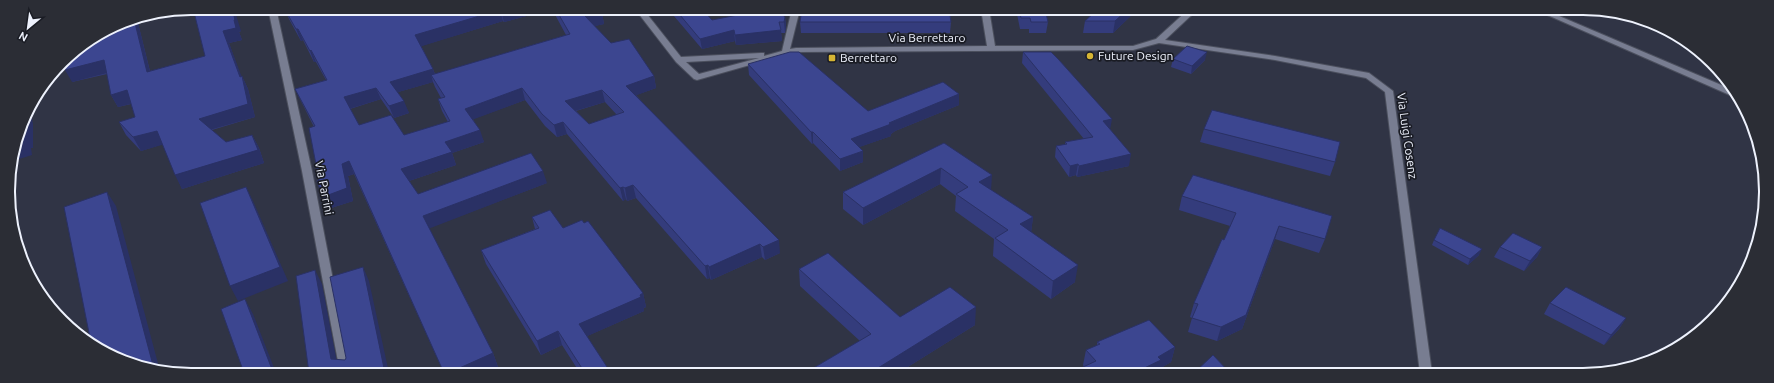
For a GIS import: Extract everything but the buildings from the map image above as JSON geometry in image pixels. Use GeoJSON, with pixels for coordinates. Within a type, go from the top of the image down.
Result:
{"type":"FeatureCollection","features":[{"type":"Feature","properties":{"kind":"street","name":"Via Parrini"},"geometry":{"type":"LineString","coordinates":[[274,15],[307,171],[345,368]]}},
{"type":"Feature","properties":{"kind":"street"},"geometry":{"type":"LineString","coordinates":[[644,15],[679,60],[785,54],[793,15]]}},
{"type":"Feature","properties":{"kind":"street"},"geometry":{"type":"LineString","coordinates":[[986,15],[991,49]]}},
{"type":"Feature","properties":{"kind":"street"},"geometry":{"type":"LineString","coordinates":[[1159,41],[1187,15]]}},
{"type":"Feature","properties":{"kind":"street"},"geometry":{"type":"LineString","coordinates":[[1552,15],[1728,91]]}},
{"type":"Feature","properties":{"kind":"street","name":"Via Berrettaro"},"geometry":{"type":"LineString","coordinates":[[679,60],[697,77],[796,50],[1133,48],[1159,41]]}},
{"type":"Feature","properties":{"kind":"street","name":"Via Luigi Cosenz"},"geometry":{"type":"LineString","coordinates":[[1159,41],[1275,58],[1369,76],[1389,91],[1425,368]]}},
{"type":"Feature","properties":{"kind":"place","name":"Future Design"},"geometry":{"type":"Point","coordinates":[1090,56]}},
{"type":"Feature","properties":{"kind":"place","name":"Berrettaro"},"geometry":{"type":"Point","coordinates":[832,58]}}]}
